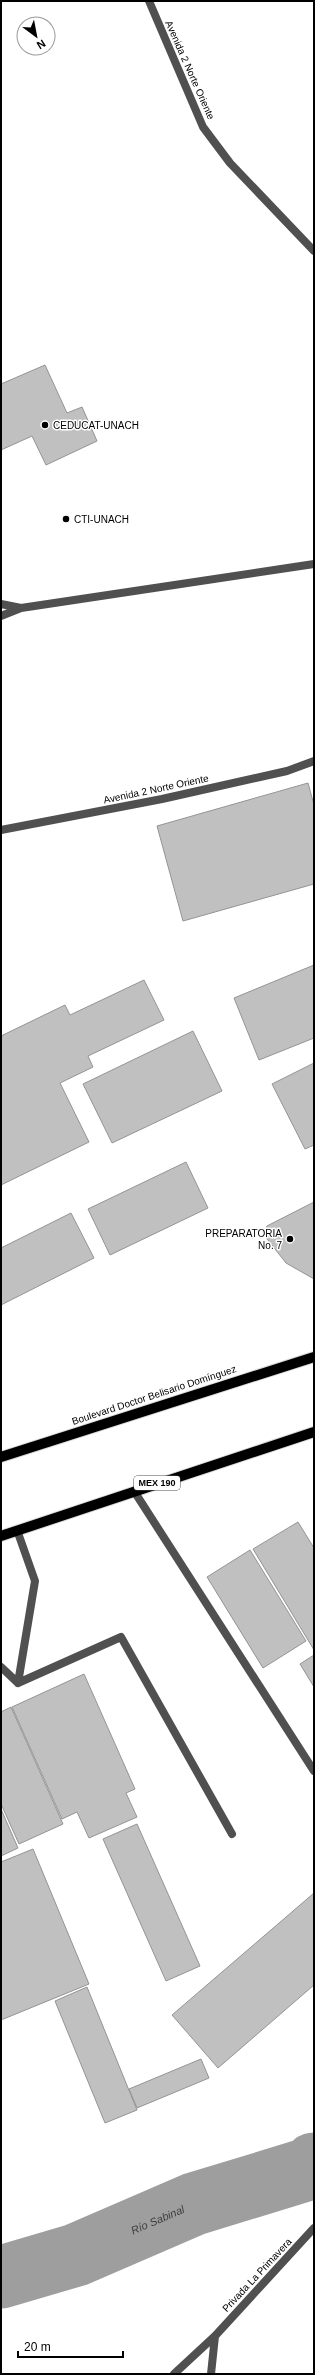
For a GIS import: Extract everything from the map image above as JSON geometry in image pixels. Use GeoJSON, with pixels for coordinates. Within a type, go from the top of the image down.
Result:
{"type":"FeatureCollection","features":[{"type":"Feature","properties":{"kind":"main road","name":"Boulevard Doctor Belisario Domínguez"},"geometry":{"type":"LineString","coordinates":[[1,1457],[314,1357]]}},
{"type":"Feature","properties":{"kind":"main road","name":"MEX 190"},"geometry":{"type":"LineString","coordinates":[[1,1536],[314,1432]]}},
{"type":"Feature","properties":{"kind":"street","name":"Avenida 2 Norte Oriente"},"geometry":{"type":"LineString","coordinates":[[149,1],[204,127],[230,163],[314,251]]}},
{"type":"Feature","properties":{"kind":"street"},"geometry":{"type":"LineString","coordinates":[[1,616],[21,608],[314,564]]}},
{"type":"Feature","properties":{"kind":"street"},"geometry":{"type":"LineString","coordinates":[[1,604],[21,608]]}},
{"type":"Feature","properties":{"kind":"street","name":"Avenida 2 Norte Oriente"},"geometry":{"type":"LineString","coordinates":[[1,830],[162,799],[287,771],[314,761]]}},
{"type":"Feature","properties":{"kind":"street"},"geometry":{"type":"LineString","coordinates":[[134,1491],[314,1771]]}},
{"type":"Feature","properties":{"kind":"street"},"geometry":{"type":"LineString","coordinates":[[17,1530],[35,1581],[18,1683]]}},
{"type":"Feature","properties":{"kind":"street"},"geometry":{"type":"LineString","coordinates":[[18,1683],[121,1637],[232,1834]]}},
{"type":"Feature","properties":{"kind":"street"},"geometry":{"type":"LineString","coordinates":[[1,1667],[18,1683]]}},
{"type":"Feature","properties":{"kind":"street","name":"Privada La Primavera"},"geometry":{"type":"LineString","coordinates":[[174,2374],[215,2336],[314,2228]]}},
{"type":"Feature","properties":{"kind":"street"},"geometry":{"type":"LineString","coordinates":[[211,2374],[215,2336]]}},
{"type":"Feature","properties":{"kind":"building","name":"CEDUCAT-UNACH"},"geometry":{"type":"Polygon","coordinates":[[[45,365],[67,413],[82,407],[97,441],[46,465],[32,436],[1,450],[1,384],[45,365]]]}},
{"type":"Feature","properties":{"kind":"building"},"geometry":{"type":"Polygon","coordinates":[[[308,783],[314,805],[314,884],[183,921],[157,826],[308,783]]]}},
{"type":"Feature","properties":{"kind":"building"},"geometry":{"type":"Polygon","coordinates":[[[314,965],[314,1038],[259,1060],[234,998],[314,965]]]}},
{"type":"Feature","properties":{"kind":"building"},"geometry":{"type":"Polygon","coordinates":[[[144,980],[164,1020],[88,1056],[93,1067],[60,1083],[89,1142],[1,1185],[1,1036],[65,1005],[70,1015],[144,980]]]}},
{"type":"Feature","properties":{"kind":"building"},"geometry":{"type":"Polygon","coordinates":[[[193,1031],[222,1091],[112,1143],[83,1084],[193,1031]]]}},
{"type":"Feature","properties":{"kind":"building"},"geometry":{"type":"Polygon","coordinates":[[[314,1063],[314,1145],[305,1149],[272,1084],[314,1063]]]}},
{"type":"Feature","properties":{"kind":"building"},"geometry":{"type":"Polygon","coordinates":[[[186,1162],[208,1208],[110,1255],[88,1209],[186,1162]]]}},
{"type":"Feature","properties":{"kind":"building","name":"PREPARATORIA No. 7"},"geometry":{"type":"Polygon","coordinates":[[[314,1202],[314,1279],[286,1263],[264,1235],[267,1226],[314,1202]]]}},
{"type":"Feature","properties":{"kind":"building"},"geometry":{"type":"Polygon","coordinates":[[[71,1213],[94,1258],[1,1305],[1,1248],[71,1213]]]}},
{"type":"Feature","properties":{"kind":"building"},"geometry":{"type":"Polygon","coordinates":[[[298,1522],[314,1548],[314,1650],[253,1549],[298,1522]]]}},
{"type":"Feature","properties":{"kind":"building"},"geometry":{"type":"Polygon","coordinates":[[[250,1550],[306,1641],[263,1668],[207,1577],[250,1550]]]}},
{"type":"Feature","properties":{"kind":"building"},"geometry":{"type":"Polygon","coordinates":[[[314,1655],[314,1687],[300,1664],[314,1655]]]}},
{"type":"Feature","properties":{"kind":"building"},"geometry":{"type":"Polygon","coordinates":[[[84,1674],[135,1789],[126,1793],[137,1817],[89,1838],[77,1812],[62,1819],[12,1707],[84,1674]]]}},
{"type":"Feature","properties":{"kind":"building"},"geometry":{"type":"Polygon","coordinates":[[[11,1707],[63,1824],[19,1844],[1,1804],[1,1712],[11,1707]]]}},
{"type":"Feature","properties":{"kind":"building"},"geometry":{"type":"Polygon","coordinates":[[[1,1809],[18,1848],[1,1856],[1,1809]]]}},
{"type":"Feature","properties":{"kind":"building"},"geometry":{"type":"Polygon","coordinates":[[[137,1824],[200,1966],[166,1981],[103,1839],[137,1824]]]}},
{"type":"Feature","properties":{"kind":"building"},"geometry":{"type":"Polygon","coordinates":[[[33,1849],[89,1984],[1,2020],[1,1862],[33,1849]]]}},
{"type":"Feature","properties":{"kind":"building"},"geometry":{"type":"Polygon","coordinates":[[[314,1893],[314,1985],[218,2068],[172,2015],[314,1893]]]}},
{"type":"Feature","properties":{"kind":"building"},"geometry":{"type":"Polygon","coordinates":[[[87,1987],[137,2110],[105,2123],[55,2001],[87,1987]]]}},
{"type":"Feature","properties":{"kind":"building"},"geometry":{"type":"Polygon","coordinates":[[[201,2059],[209,2078],[137,2108],[129,2089],[201,2059]]]}},
{"type":"Feature","properties":{"kind":"waterway","name":"Río Sabinal"},"geometry":{"type":"LineString","coordinates":[[1,2277],[76,2255],[194,2204],[312,2168],[314,2164]]}},
{"type":"Feature","properties":{"kind":"place","name":"CEDUCAT-UNACH"},"geometry":{"type":"Point","coordinates":[45,425]}},
{"type":"Feature","properties":{"kind":"place","name":"CTI-UNACH"},"geometry":{"type":"Point","coordinates":[66,519]}},
{"type":"Feature","properties":{"kind":"place","name":"PREPARATORIA No. 7"},"geometry":{"type":"Point","coordinates":[290,1239]}}]}
